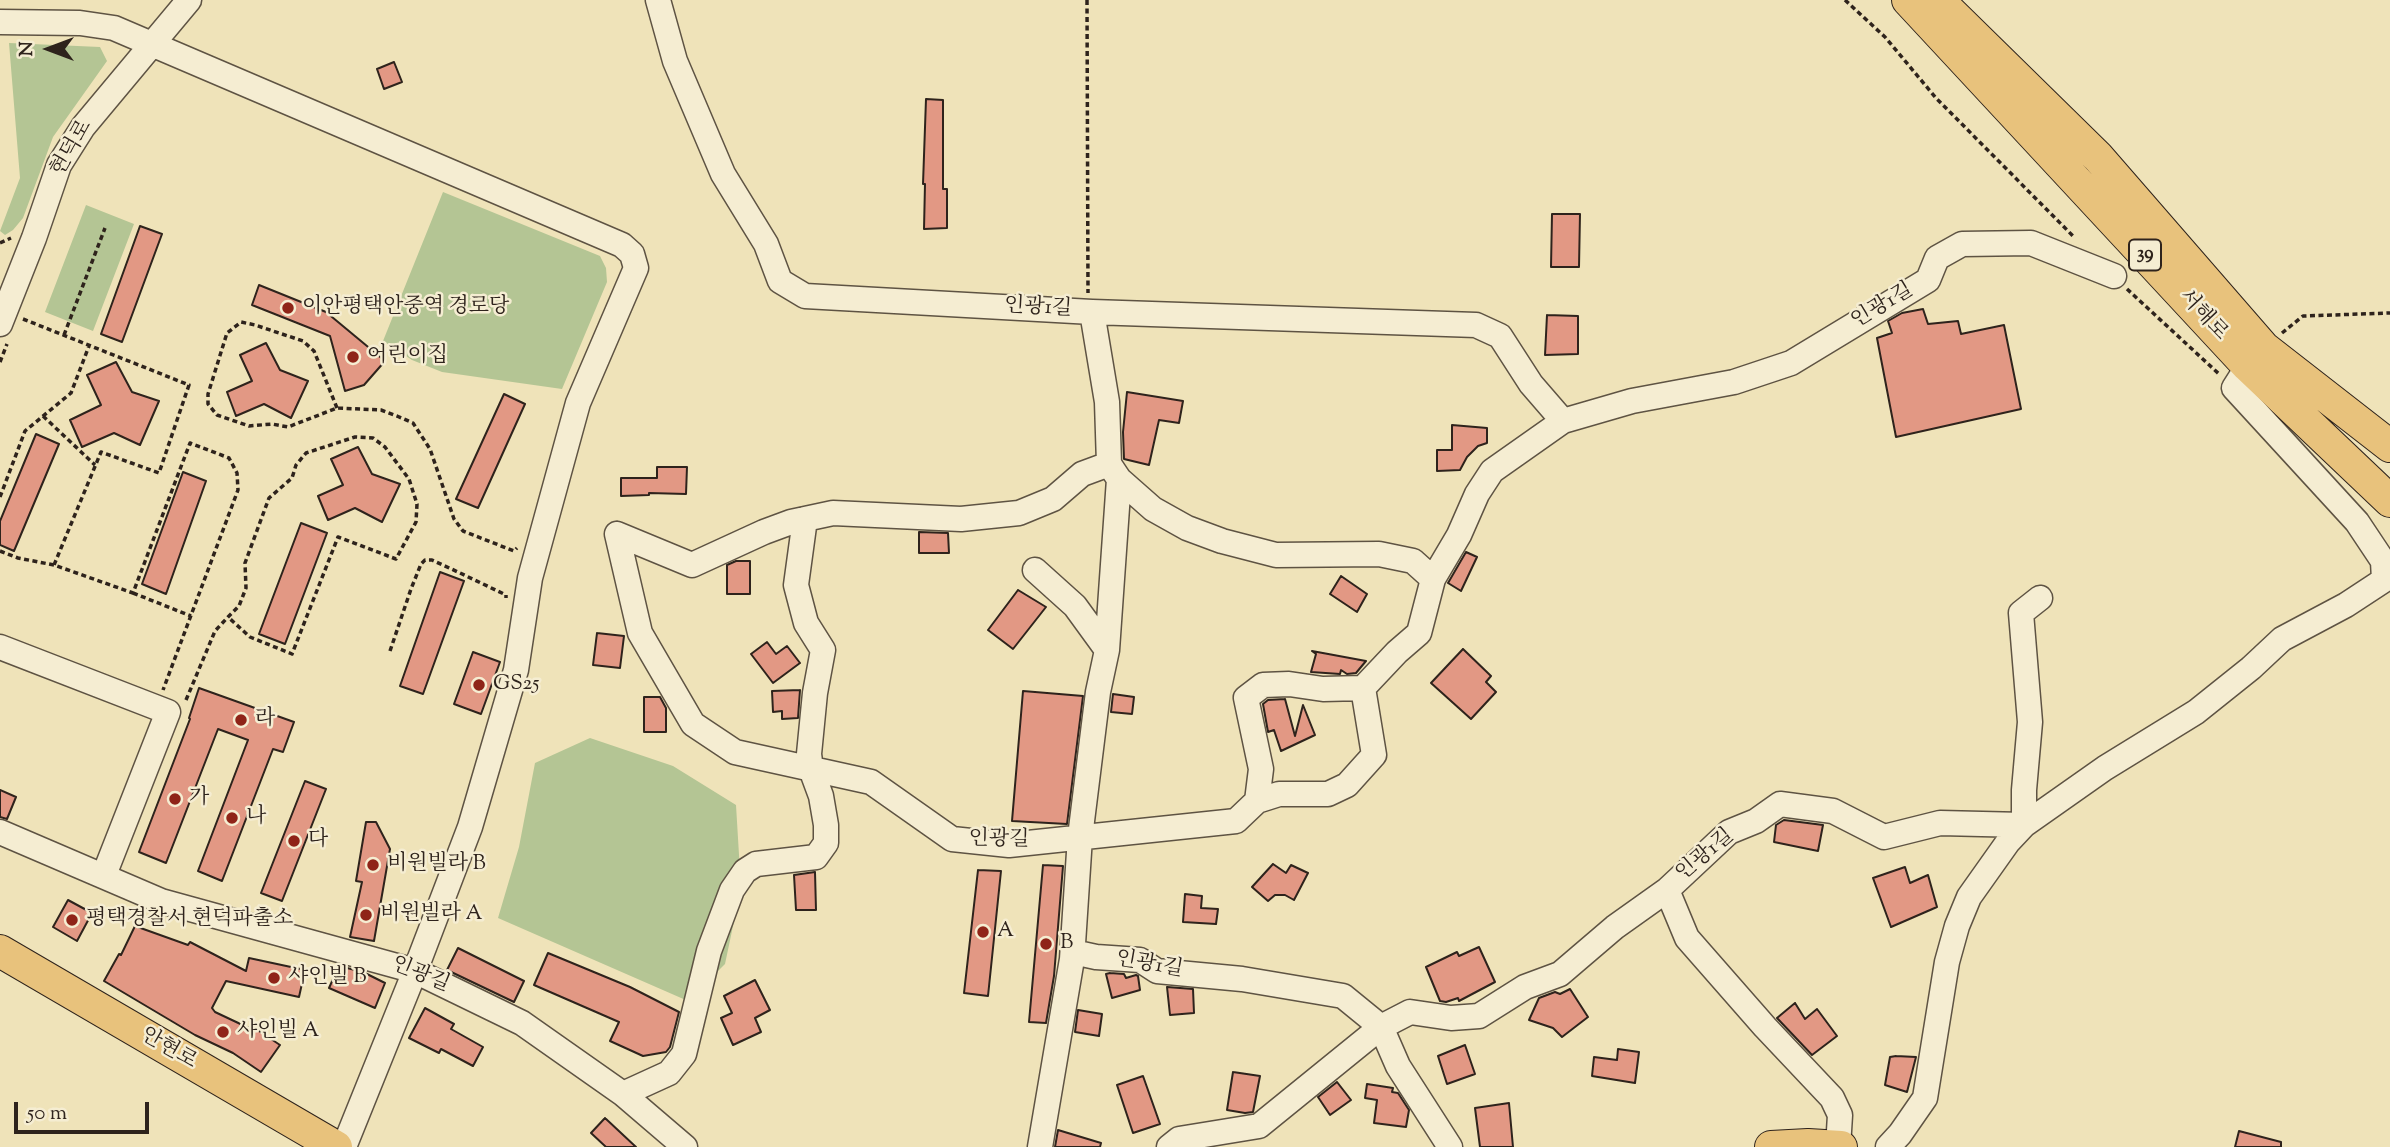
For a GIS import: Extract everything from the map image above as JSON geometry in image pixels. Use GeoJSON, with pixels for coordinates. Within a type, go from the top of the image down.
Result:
{"type":"FeatureCollection","features":[{"type":"Feature","properties":{"kind":"main road","name":"서해로"},"geometry":{"type":"LineString","coordinates":[[1908,0],[2249,367],[2390,501]]}},
{"type":"Feature","properties":{"kind":"main road","name":"서해로"},"geometry":{"type":"LineString","coordinates":[[1938,0],[2098,157],[2249,367],[2390,446]]}},
{"type":"Feature","properties":{"kind":"main road","name":"안현로"},"geometry":{"type":"LineString","coordinates":[[0,951],[336,1147]]}},
{"type":"Feature","properties":{"kind":"main road"},"geometry":{"type":"LineString","coordinates":[[1771,1147],[1824,1146]]}},
{"type":"Feature","properties":{"kind":"street","name":"현덕로"},"geometry":{"type":"LineString","coordinates":[[9,327],[58,165],[83,127],[189,0]]}},
{"type":"Feature","properties":{"kind":"street","name":"인광1길"},"geometry":{"type":"LineString","coordinates":[[658,0],[675,61],[723,174],[766,244],[780,281],[805,296],[1092,312],[1476,325],[1500,336],[1531,384],[1563,421]]}},
{"type":"Feature","properties":{"kind":"street"},"geometry":{"type":"LineString","coordinates":[[0,22],[80,23],[114,28],[622,245],[632,254],[635,268],[574,416],[530,578],[516,670],[470,827],[344,1147]]}},
{"type":"Feature","properties":{"kind":"street","name":"인광1길"},"geometry":{"type":"LineString","coordinates":[[1363,688],[1419,633],[1433,579],[1459,535],[1477,494],[1492,471],[1563,421],[1632,401],[1734,382],[1791,363],[1928,280],[1937,258],[1962,244],[2031,243],[2114,276]]}},
{"type":"Feature","properties":{"kind":"street"},"geometry":{"type":"LineString","coordinates":[[1040,1147],[1073,952],[1080,836],[1098,692],[1107,650],[1114,471],[1107,402],[1092,312]]}},
{"type":"Feature","properties":{"kind":"street"},"geometry":{"type":"LineString","coordinates":[[1888,1147],[1926,1098],[1947,962],[1969,897],[2008,842],[2024,825],[2105,768],[2196,712],[2252,668],[2282,639],[2387,582],[2383,561],[2249,367]]}},
{"type":"Feature","properties":{"kind":"street"},"geometry":{"type":"LineString","coordinates":[[623,1094],[669,1073],[684,1054],[709,951],[733,890],[745,871],[756,864],[816,857],[826,843],[821,796],[811,769],[809,754],[822,650],[806,623],[796,585],[805,519],[833,513],[961,519],[1019,513],[1053,499],[1082,474],[1114,471],[1153,509],[1187,528],[1222,541],[1276,555],[1379,554],[1413,561],[1433,579]]}},
{"type":"Feature","properties":{"kind":"street","name":"인광길"},"geometry":{"type":"LineString","coordinates":[[805,519],[764,532],[692,565],[617,534],[640,633],[692,724],[735,752],[871,782],[952,839],[1009,845],[1080,836]]}},
{"type":"Feature","properties":{"kind":"street"},"geometry":{"type":"LineString","coordinates":[[1035,570],[1075,606],[1107,650]]}},
{"type":"Feature","properties":{"kind":"street"},"geometry":{"type":"LineString","coordinates":[[2024,825],[2030,722],[2021,612],[2040,598]]}},
{"type":"Feature","properties":{"kind":"street"},"geometry":{"type":"LineString","coordinates":[[0,647],[168,712],[104,875]]}},
{"type":"Feature","properties":{"kind":"street"},"geometry":{"type":"LineString","coordinates":[[1080,836],[1176,829],[1236,821],[1257,801],[1279,794],[1328,794],[1347,785],[1374,755],[1363,688],[1323,689],[1289,684],[1263,685],[1246,698],[1261,769],[1257,801]]}},
{"type":"Feature","properties":{"kind":"street","name":"인광1길"},"geometry":{"type":"LineString","coordinates":[[1169,1147],[1179,1139],[1259,1126],[1381,1027],[1410,1012],[1451,1018],[1479,1016],[1525,987],[1560,974],[1615,927],[1667,890],[1729,832],[1756,821],[1780,804],[1833,811],[1884,837],[1940,823],[2024,825]]}},
{"type":"Feature","properties":{"kind":"street","name":"인광길"},"geometry":{"type":"LineString","coordinates":[[0,832],[161,901],[415,971],[522,1023],[623,1094],[685,1147]]}},
{"type":"Feature","properties":{"kind":"street","name":"인광1길"},"geometry":{"type":"LineString","coordinates":[[1667,890],[1687,939],[1832,1098],[1840,1115],[1824,1146]]}},
{"type":"Feature","properties":{"kind":"street","name":"인광1길"},"geometry":{"type":"LineString","coordinates":[[1073,952],[1096,957],[1140,960],[1157,971],[1242,979],[1343,996],[1381,1027],[1398,1066],[1450,1147]]}},
{"type":"Feature","properties":{"kind":"path"},"geometry":{"type":"LineString","coordinates":[[1087,0],[1088,290],[1092,312]]}},
{"type":"Feature","properties":{"kind":"path"},"geometry":{"type":"LineString","coordinates":[[1845,0],[1885,37],[1945,107],[2075,238]]}},
{"type":"Feature","properties":{"kind":"path"},"geometry":{"type":"LineString","coordinates":[[64,335],[105,228]]}},
{"type":"Feature","properties":{"kind":"path"},"geometry":{"type":"LineString","coordinates":[[0,243],[16,235]]}},
{"type":"Feature","properties":{"kind":"path"},"geometry":{"type":"LineString","coordinates":[[2114,276],[2169,330],[2249,367],[2303,316],[2390,313]]}},
{"type":"Feature","properties":{"kind":"path"},"geometry":{"type":"LineString","coordinates":[[337,408],[314,351],[303,341],[241,323],[227,333],[208,394],[208,404],[217,415],[249,426],[272,424],[288,427],[337,408],[381,410],[413,423],[430,449],[454,519],[463,531],[514,551],[523,544]]}},
{"type":"Feature","properties":{"kind":"path"},"geometry":{"type":"LineString","coordinates":[[0,362],[9,327],[64,335],[189,385],[159,472],[101,452],[54,565]]}},
{"type":"Feature","properties":{"kind":"path"},"geometry":{"type":"LineString","coordinates":[[0,497],[25,431],[71,393],[89,345]]}},
{"type":"Feature","properties":{"kind":"path"},"geometry":{"type":"LineString","coordinates":[[43,416],[95,465]]}},
{"type":"Feature","properties":{"kind":"path"},"geometry":{"type":"LineString","coordinates":[[186,700],[215,631],[228,617],[239,606],[246,588],[245,563],[269,498],[292,478],[296,465],[306,453],[355,437],[373,438],[386,447],[409,479],[417,504],[416,522],[396,559],[338,537],[292,654],[250,637],[228,617]]}},
{"type":"Feature","properties":{"kind":"path"},"geometry":{"type":"LineString","coordinates":[[133,593],[190,443],[229,458],[237,472],[238,490],[163,690]]}},
{"type":"Feature","properties":{"kind":"path"},"geometry":{"type":"LineString","coordinates":[[0,551],[18,558],[54,565],[191,616]]}},
{"type":"Feature","properties":{"kind":"path"},"geometry":{"type":"LineString","coordinates":[[390,651],[411,589],[425,560],[432,560],[506,595],[506,607]]}},
{"type":"Feature","properties":{"kind":"green space"},"geometry":{"type":"Polygon","coordinates":[[[9,43],[100,47],[107,61],[53,137],[23,218],[5,235],[0,231],[20,178],[9,43]]]}},
{"type":"Feature","properties":{"kind":"green space"},"geometry":{"type":"Polygon","coordinates":[[[443,192],[600,256],[606,268],[607,282],[562,389],[442,372],[412,360],[383,341],[443,192]]]}},
{"type":"Feature","properties":{"kind":"green space"},"geometry":{"type":"Polygon","coordinates":[[[86,205],[134,224],[93,331],[45,312],[86,205]]]}},
{"type":"Feature","properties":{"kind":"green space"},"geometry":{"type":"Polygon","coordinates":[[[590,738],[673,766],[736,805],[741,888],[725,964],[688,1001],[498,918],[519,847],[535,763],[590,738]]]}},
{"type":"Feature","properties":{"kind":"building"},"geometry":{"type":"Polygon","coordinates":[[[394,62],[402,82],[384,89],[377,69],[394,62]]]}},
{"type":"Feature","properties":{"kind":"building"},"geometry":{"type":"Polygon","coordinates":[[[926,99],[943,100],[943,189],[947,189],[947,228],[924,229],[926,99]]]}},
{"type":"Feature","properties":{"kind":"building"},"geometry":{"type":"Polygon","coordinates":[[[1552,214],[1580,214],[1579,267],[1551,267],[1552,214]]]}},
{"type":"Feature","properties":{"kind":"building"},"geometry":{"type":"Polygon","coordinates":[[[140,226],[162,234],[122,342],[101,334],[140,226]]]}},
{"type":"Feature","properties":{"kind":"building"},"geometry":{"type":"Polygon","coordinates":[[[259,285],[326,312],[385,361],[364,385],[345,391],[330,336],[252,305],[259,285]]]}},
{"type":"Feature","properties":{"kind":"building"},"geometry":{"type":"Polygon","coordinates":[[[1923,309],[1928,324],[1958,321],[1961,334],[2004,325],[2021,409],[1896,437],[1877,338],[1892,333],[1888,321],[1902,313],[1923,309]]]}},
{"type":"Feature","properties":{"kind":"building"},"geometry":{"type":"Polygon","coordinates":[[[1547,315],[1578,316],[1578,354],[1545,355],[1547,315]]]}},
{"type":"Feature","properties":{"kind":"building"},"geometry":{"type":"Polygon","coordinates":[[[266,343],[280,370],[308,381],[291,418],[264,404],[236,416],[227,392],[252,381],[240,355],[266,343]]]}},
{"type":"Feature","properties":{"kind":"building"},"geometry":{"type":"Polygon","coordinates":[[[116,362],[132,392],[159,401],[140,445],[114,433],[82,447],[70,420],[101,405],[87,375],[116,362]]]}},
{"type":"Feature","properties":{"kind":"building"},"geometry":{"type":"Polygon","coordinates":[[[1127,392],[1183,401],[1179,423],[1159,420],[1149,465],[1124,459],[1123,432],[1127,392]]]}},
{"type":"Feature","properties":{"kind":"building"},"geometry":{"type":"Polygon","coordinates":[[[504,394],[525,404],[478,508],[456,499],[504,394]]]}},
{"type":"Feature","properties":{"kind":"building"},"geometry":{"type":"Polygon","coordinates":[[[1452,425],[1487,428],[1487,443],[1478,446],[1467,457],[1460,470],[1437,471],[1437,450],[1452,450],[1452,425]]]}},
{"type":"Feature","properties":{"kind":"building"},"geometry":{"type":"Polygon","coordinates":[[[36,434],[59,444],[14,551],[0,545],[0,521],[36,434]]]}},
{"type":"Feature","properties":{"kind":"building"},"geometry":{"type":"Polygon","coordinates":[[[358,447],[372,474],[400,484],[382,522],[355,508],[328,520],[318,496],[343,485],[331,459],[358,447]]]}},
{"type":"Feature","properties":{"kind":"building"},"geometry":{"type":"Polygon","coordinates":[[[657,467],[687,467],[686,494],[649,493],[621,496],[621,478],[657,478],[657,467]]]}},
{"type":"Feature","properties":{"kind":"building"},"geometry":{"type":"Polygon","coordinates":[[[183,472],[206,481],[166,594],[142,584],[183,472]]]}},
{"type":"Feature","properties":{"kind":"building"},"geometry":{"type":"Polygon","coordinates":[[[301,523],[327,533],[285,644],[259,634],[301,523]]]}},
{"type":"Feature","properties":{"kind":"building"},"geometry":{"type":"Polygon","coordinates":[[[919,532],[948,533],[949,553],[919,553],[919,532]]]}},
{"type":"Feature","properties":{"kind":"building"},"geometry":{"type":"Polygon","coordinates":[[[1466,552],[1477,557],[1461,591],[1448,583],[1466,552]]]}},
{"type":"Feature","properties":{"kind":"building"},"geometry":{"type":"Polygon","coordinates":[[[736,561],[750,561],[750,594],[727,594],[727,565],[736,561]]]}},
{"type":"Feature","properties":{"kind":"building"},"geometry":{"type":"Polygon","coordinates":[[[440,572],[464,581],[423,694],[400,686],[440,572]]]}},
{"type":"Feature","properties":{"kind":"building"},"geometry":{"type":"Polygon","coordinates":[[[1341,576],[1367,594],[1357,612],[1330,594],[1341,576]]]}},
{"type":"Feature","properties":{"kind":"building"},"geometry":{"type":"Polygon","coordinates":[[[1018,590],[1046,607],[1013,649],[988,630],[1018,590]]]}},
{"type":"Feature","properties":{"kind":"building"},"geometry":{"type":"Polygon","coordinates":[[[597,633],[624,636],[620,668],[593,665],[597,633]]]}},
{"type":"Feature","properties":{"kind":"building"},"geometry":{"type":"Polygon","coordinates":[[[767,642],[776,654],[787,646],[800,663],[773,683],[751,654],[767,642]]]}},
{"type":"Feature","properties":{"kind":"building"},"geometry":{"type":"Polygon","coordinates":[[[1463,649],[1491,676],[1486,682],[1496,692],[1471,719],[1431,683],[1463,649]]]}},
{"type":"Feature","properties":{"kind":"building"},"geometry":{"type":"Polygon","coordinates":[[[1312,651],[1366,661],[1356,673],[1347,674],[1341,670],[1340,674],[1311,672],[1316,654],[1312,651]]]}},
{"type":"Feature","properties":{"kind":"building"},"geometry":{"type":"Polygon","coordinates":[[[473,652],[500,662],[481,714],[454,704],[473,652]]]}},
{"type":"Feature","properties":{"kind":"building"},"geometry":{"type":"Polygon","coordinates":[[[199,688],[294,722],[283,752],[273,749],[222,881],[198,871],[248,740],[218,729],[166,863],[139,852],[190,719],[199,688]]]}},
{"type":"Feature","properties":{"kind":"building"},"geometry":{"type":"Polygon","coordinates":[[[800,690],[798,718],[782,719],[782,711],[773,712],[772,691],[800,690]]]}},
{"type":"Feature","properties":{"kind":"building"},"geometry":{"type":"Polygon","coordinates":[[[1023,691],[1083,696],[1067,824],[1012,821],[1023,691]]]}},
{"type":"Feature","properties":{"kind":"building"},"geometry":{"type":"Polygon","coordinates":[[[1113,694],[1134,697],[1132,714],[1111,712],[1113,694]]]}},
{"type":"Feature","properties":{"kind":"building"},"geometry":{"type":"Polygon","coordinates":[[[644,697],[660,697],[666,708],[666,732],[644,732],[644,697]]]}},
{"type":"Feature","properties":{"kind":"building"},"geometry":{"type":"Polygon","coordinates":[[[1285,699],[1295,736],[1303,705],[1315,735],[1281,751],[1274,730],[1268,732],[1263,704],[1268,700],[1285,699]]]}},
{"type":"Feature","properties":{"kind":"building","name":"다"},"geometry":{"type":"Polygon","coordinates":[[[305,781],[326,789],[282,901],[261,893],[305,781]]]}},
{"type":"Feature","properties":{"kind":"building"},"geometry":{"type":"Polygon","coordinates":[[[0,790],[16,797],[7,819],[0,817],[0,790]]]}},
{"type":"Feature","properties":{"kind":"building"},"geometry":{"type":"Polygon","coordinates":[[[1784,820],[1823,825],[1818,851],[1774,842],[1776,825],[1784,820]]]}},
{"type":"Feature","properties":{"kind":"building"},"geometry":{"type":"Polygon","coordinates":[[[366,822],[376,822],[390,849],[374,941],[350,937],[362,882],[356,881],[366,822]]]}},
{"type":"Feature","properties":{"kind":"building"},"geometry":{"type":"Polygon","coordinates":[[[1273,864],[1286,873],[1291,865],[1308,873],[1294,900],[1285,895],[1275,895],[1268,901],[1252,887],[1273,864]]]}},
{"type":"Feature","properties":{"kind":"building","name":"B"},"geometry":{"type":"Polygon","coordinates":[[[1043,865],[1063,866],[1054,976],[1046,1023],[1029,1022],[1043,865]]]}},
{"type":"Feature","properties":{"kind":"building"},"geometry":{"type":"Polygon","coordinates":[[[1905,867],[1910,883],[1928,875],[1937,907],[1891,927],[1873,878],[1905,867]]]}},
{"type":"Feature","properties":{"kind":"building","name":"A"},"geometry":{"type":"Polygon","coordinates":[[[978,870],[1001,871],[988,996],[964,993],[978,870]]]}},
{"type":"Feature","properties":{"kind":"building"},"geometry":{"type":"Polygon","coordinates":[[[815,872],[816,910],[796,910],[794,875],[815,872]]]}},
{"type":"Feature","properties":{"kind":"building"},"geometry":{"type":"Polygon","coordinates":[[[1185,894],[1202,896],[1201,908],[1218,909],[1216,924],[1183,922],[1185,894]]]}},
{"type":"Feature","properties":{"kind":"building","name":"평택경찰서 현덕파출소"},"geometry":{"type":"Polygon","coordinates":[[[68,900],[92,913],[77,941],[53,927],[68,900]]]}},
{"type":"Feature","properties":{"kind":"building"},"geometry":{"type":"Polygon","coordinates":[[[135,926],[188,945],[190,942],[246,971],[249,958],[305,970],[299,997],[226,981],[212,1008],[251,1029],[253,1027],[280,1045],[261,1072],[233,1053],[195,1035],[104,981],[135,926]]]}},
{"type":"Feature","properties":{"kind":"building"},"geometry":{"type":"Polygon","coordinates":[[[1479,947],[1495,982],[1459,1001],[1458,998],[1440,1001],[1426,967],[1457,952],[1459,956],[1479,947]]]}},
{"type":"Feature","properties":{"kind":"building"},"geometry":{"type":"Polygon","coordinates":[[[458,948],[524,981],[514,1002],[447,970],[458,948]]]}},
{"type":"Feature","properties":{"kind":"building"},"geometry":{"type":"Polygon","coordinates":[[[548,953],[630,987],[679,1012],[670,1047],[666,1052],[643,1056],[610,1041],[619,1022],[534,985],[548,953]]]}},
{"type":"Feature","properties":{"kind":"building"},"geometry":{"type":"Polygon","coordinates":[[[339,966],[363,972],[385,983],[375,1008],[329,988],[339,966]]]}},
{"type":"Feature","properties":{"kind":"building"},"geometry":{"type":"Polygon","coordinates":[[[1106,974],[1124,974],[1126,978],[1138,976],[1140,990],[1112,998],[1106,974]]]}},
{"type":"Feature","properties":{"kind":"building"},"geometry":{"type":"Polygon","coordinates":[[[755,980],[770,1010],[755,1018],[761,1032],[733,1045],[721,1018],[732,1013],[724,996],[755,980]]]}},
{"type":"Feature","properties":{"kind":"building"},"geometry":{"type":"Polygon","coordinates":[[[1167,987],[1193,989],[1194,1013],[1170,1015],[1167,987]]]}},
{"type":"Feature","properties":{"kind":"building"},"geometry":{"type":"Polygon","coordinates":[[[1570,989],[1588,1017],[1562,1037],[1553,1028],[1529,1020],[1539,998],[1570,989]]]}},
{"type":"Feature","properties":{"kind":"building"},"geometry":{"type":"Polygon","coordinates":[[[1795,1003],[1805,1019],[1817,1009],[1837,1036],[1812,1055],[1777,1018],[1795,1003]]]}},
{"type":"Feature","properties":{"kind":"building"},"geometry":{"type":"Polygon","coordinates":[[[425,1008],[454,1024],[451,1029],[483,1047],[473,1066],[441,1049],[439,1053],[409,1038],[425,1008]]]}},
{"type":"Feature","properties":{"kind":"building"},"geometry":{"type":"Polygon","coordinates":[[[1078,1010],[1102,1014],[1099,1036],[1075,1032],[1078,1010]]]}},
{"type":"Feature","properties":{"kind":"building"},"geometry":{"type":"Polygon","coordinates":[[[1465,1045],[1475,1074],[1447,1084],[1438,1056],[1465,1045]]]}},
{"type":"Feature","properties":{"kind":"building"},"geometry":{"type":"Polygon","coordinates":[[[1618,1049],[1639,1052],[1635,1083],[1592,1076],[1594,1057],[1617,1060],[1618,1049]]]}},
{"type":"Feature","properties":{"kind":"building"},"geometry":{"type":"Polygon","coordinates":[[[1890,1057],[1916,1057],[1907,1092],[1885,1085],[1890,1057]]]}},
{"type":"Feature","properties":{"kind":"building"},"geometry":{"type":"Polygon","coordinates":[[[1233,1072],[1260,1076],[1253,1112],[1227,1110],[1233,1072]]]}},
{"type":"Feature","properties":{"kind":"building"},"geometry":{"type":"Polygon","coordinates":[[[1143,1076],[1160,1124],[1133,1133],[1117,1085],[1143,1076]]]}},
{"type":"Feature","properties":{"kind":"building"},"geometry":{"type":"Polygon","coordinates":[[[1337,1082],[1351,1100],[1330,1115],[1318,1097],[1337,1082]]]}},
{"type":"Feature","properties":{"kind":"building"},"geometry":{"type":"Polygon","coordinates":[[[1367,1084],[1393,1088],[1392,1092],[1398,1093],[1409,1110],[1406,1127],[1374,1123],[1377,1100],[1365,1098],[1367,1084]]]}},
{"type":"Feature","properties":{"kind":"building"},"geometry":{"type":"Polygon","coordinates":[[[1509,1103],[1513,1147],[1480,1147],[1475,1108],[1509,1103]]]}},
{"type":"Feature","properties":{"kind":"building"},"geometry":{"type":"Polygon","coordinates":[[[605,1118],[636,1147],[606,1147],[591,1133],[605,1118]]]}},
{"type":"Feature","properties":{"kind":"building"},"geometry":{"type":"Polygon","coordinates":[[[1058,1130],[1101,1143],[1100,1147],[1055,1147],[1058,1130]]]}},
{"type":"Feature","properties":{"kind":"building"},"geometry":{"type":"Polygon","coordinates":[[[2239,1131],[2281,1142],[2281,1147],[2235,1147],[2239,1131]]]}},
{"type":"Feature","properties":{"kind":"place","name":"이안평택안중역 경로당"},"geometry":{"type":"Point","coordinates":[288,308]}},
{"type":"Feature","properties":{"kind":"place","name":"어린이집"},"geometry":{"type":"Point","coordinates":[353,357]}},
{"type":"Feature","properties":{"kind":"place","name":"GS25"},"geometry":{"type":"Point","coordinates":[479,685]}},
{"type":"Feature","properties":{"kind":"place","name":"라"},"geometry":{"type":"Point","coordinates":[241,720]}},
{"type":"Feature","properties":{"kind":"place","name":"가"},"geometry":{"type":"Point","coordinates":[175,799]}},
{"type":"Feature","properties":{"kind":"place","name":"나"},"geometry":{"type":"Point","coordinates":[232,818]}},
{"type":"Feature","properties":{"kind":"place","name":"다"},"geometry":{"type":"Point","coordinates":[294,841]}},
{"type":"Feature","properties":{"kind":"place","name":"비원빌라 B"},"geometry":{"type":"Point","coordinates":[373,865]}},
{"type":"Feature","properties":{"kind":"place","name":"비원빌라 A"},"geometry":{"type":"Point","coordinates":[366,915]}},
{"type":"Feature","properties":{"kind":"place","name":"평택경찰서 현덕파출소"},"geometry":{"type":"Point","coordinates":[72,920]}},
{"type":"Feature","properties":{"kind":"place","name":"A"},"geometry":{"type":"Point","coordinates":[983,932]}},
{"type":"Feature","properties":{"kind":"place","name":"B"},"geometry":{"type":"Point","coordinates":[1046,944]}},
{"type":"Feature","properties":{"kind":"place","name":"샤인빌 B"},"geometry":{"type":"Point","coordinates":[274,978]}},
{"type":"Feature","properties":{"kind":"place","name":"샤인빌 A"},"geometry":{"type":"Point","coordinates":[223,1032]}}]}
